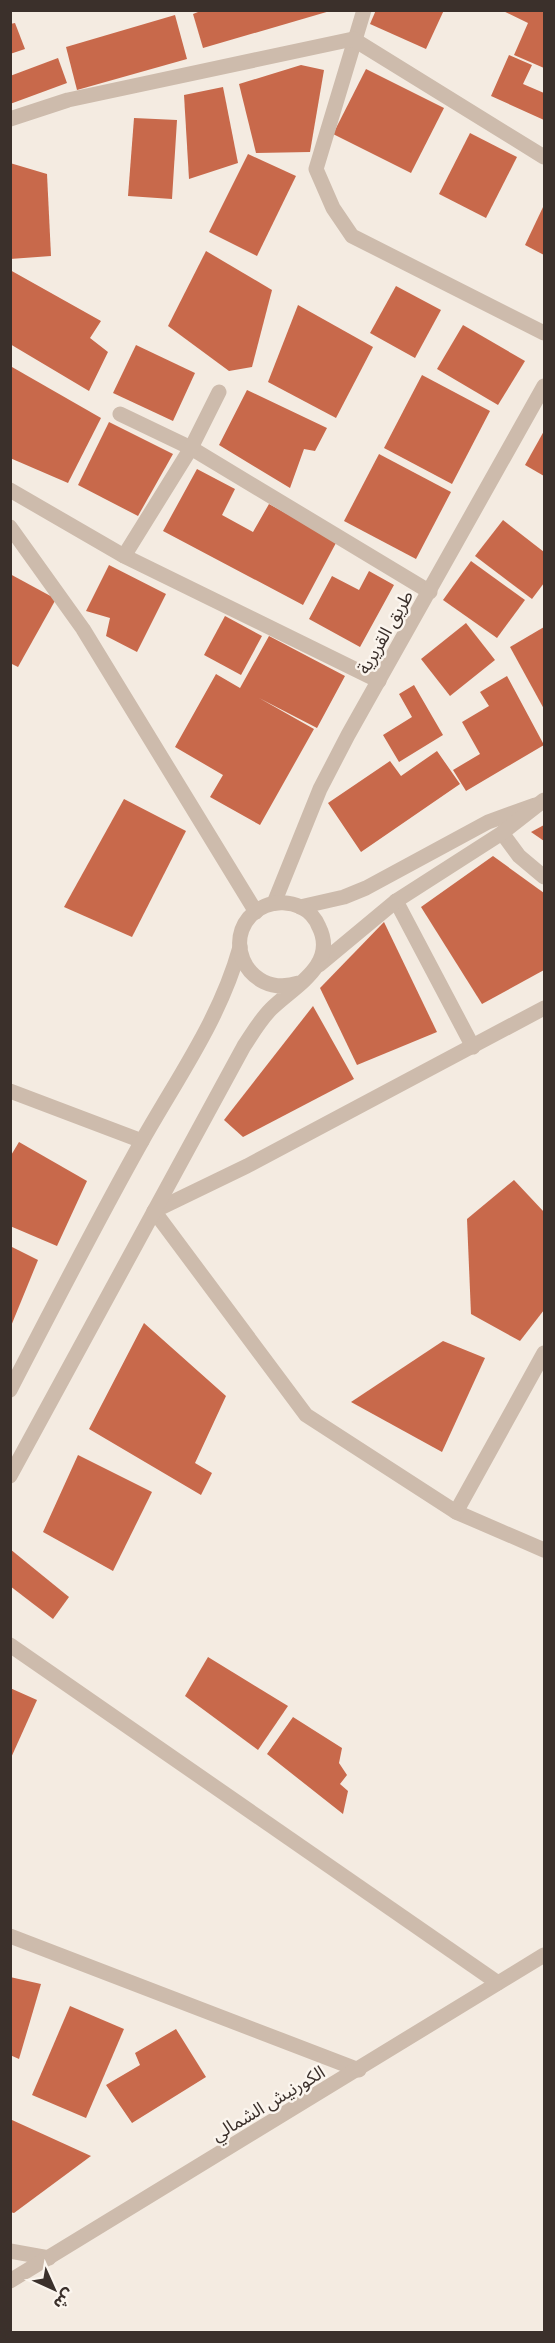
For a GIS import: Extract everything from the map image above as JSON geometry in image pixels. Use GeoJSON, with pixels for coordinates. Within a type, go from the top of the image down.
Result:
{"type":"FeatureCollection","features":[{"type":"Feature","properties":{"kind":"street"},"geometry":{"type":"LineString","coordinates":[[364,10],[353,39],[316,169],[333,208],[352,237],[544,333]]}},
{"type":"Feature","properties":{"kind":"street"},"geometry":{"type":"LineString","coordinates":[[10,119],[68,100],[353,39],[544,157]]}},
{"type":"Feature","properties":{"kind":"street","name":"طريق القريرية"},"geometry":{"type":"LineString","coordinates":[[274,903],[320,789],[544,386]]}},
{"type":"Feature","properties":{"kind":"street"},"geometry":{"type":"LineString","coordinates":[[124,556],[190,448],[219,393]]}},
{"type":"Feature","properties":{"kind":"street"},"geometry":{"type":"LineString","coordinates":[[120,414],[190,448],[430,592]]}},
{"type":"Feature","properties":{"kind":"street"},"geometry":{"type":"LineString","coordinates":[[10,490],[124,556],[379,681]]}},
{"type":"Feature","properties":{"kind":"street"},"geometry":{"type":"LineString","coordinates":[[10,527],[83,629],[256,912]]}},
{"type":"Feature","properties":{"kind":"street"},"geometry":{"type":"LineString","coordinates":[[10,1476],[244,1046],[268,1012],[319,965],[396,901],[502,833],[541,802]]}},
{"type":"Feature","properties":{"kind":"street"},"geometry":{"type":"LineString","coordinates":[[11,1388],[142,1141],[212,1022],[232,976],[247,922],[256,912],[274,903],[300,907],[345,897],[488,822],[541,802]]}},
{"type":"Feature","properties":{"kind":"street"},"geometry":{"type":"LineString","coordinates":[[502,833],[519,856],[544,877]]}},
{"type":"Feature","properties":{"kind":"street"},"geometry":{"type":"LineString","coordinates":[[396,901],[473,1047]]}},
{"type":"Feature","properties":{"kind":"street"},"geometry":{"type":"LineString","coordinates":[[300,907],[310,913],[322,932],[323,954],[319,965]]}},
{"type":"Feature","properties":{"kind":"street"},"geometry":{"type":"LineString","coordinates":[[240,947],[247,969],[265,984],[288,987],[299,983]]}},
{"type":"Feature","properties":{"kind":"street"},"geometry":{"type":"LineString","coordinates":[[154,1211],[247,1166],[544,1008]]}},
{"type":"Feature","properties":{"kind":"street"},"geometry":{"type":"LineString","coordinates":[[10,1091],[142,1141]]}},
{"type":"Feature","properties":{"kind":"street"},"geometry":{"type":"LineString","coordinates":[[154,1211],[306,1415],[456,1512],[544,1550]]}},
{"type":"Feature","properties":{"kind":"street"},"geometry":{"type":"LineString","coordinates":[[456,1512],[544,1353]]}},
{"type":"Feature","properties":{"kind":"street"},"geometry":{"type":"LineString","coordinates":[[10,1645],[498,1983]]}},
{"type":"Feature","properties":{"kind":"street"},"geometry":{"type":"LineString","coordinates":[[10,1936],[359,2070]]}},
{"type":"Feature","properties":{"kind":"street","name":"الكورنيش الشمالي"},"geometry":{"type":"LineString","coordinates":[[10,2282],[544,1955]]}},
{"type":"Feature","properties":{"kind":"street"},"geometry":{"type":"LineString","coordinates":[[10,2251],[49,2258]]}},
{"type":"Feature","properties":{"kind":"building"},"geometry":{"type":"Polygon","coordinates":[[[203,10],[330,11],[203,48],[193,14],[203,10]]]}},
{"type":"Feature","properties":{"kind":"building"},"geometry":{"type":"Polygon","coordinates":[[[376,10],[444,10],[426,49],[370,24],[376,10]]]}},
{"type":"Feature","properties":{"kind":"building"},"geometry":{"type":"Polygon","coordinates":[[[501,10],[544,10],[544,68],[514,55],[528,23],[501,10]]]}},
{"type":"Feature","properties":{"kind":"building"},"geometry":{"type":"Polygon","coordinates":[[[175,15],[187,59],[77,90],[66,47],[175,15]]]}},
{"type":"Feature","properties":{"kind":"building"},"geometry":{"type":"Polygon","coordinates":[[[15,23],[25,49],[10,54],[10,24],[15,23]]]}},
{"type":"Feature","properties":{"kind":"building"},"geometry":{"type":"Polygon","coordinates":[[[509,55],[532,65],[523,84],[544,93],[544,120],[491,96],[509,55]]]}},
{"type":"Feature","properties":{"kind":"building"},"geometry":{"type":"Polygon","coordinates":[[[58,58],[67,83],[10,104],[10,76],[58,58]]]}},
{"type":"Feature","properties":{"kind":"building"},"geometry":{"type":"Polygon","coordinates":[[[301,65],[324,70],[310,152],[256,153],[239,84],[301,65]]]}},
{"type":"Feature","properties":{"kind":"building"},"geometry":{"type":"Polygon","coordinates":[[[366,69],[444,108],[411,173],[333,134],[366,69]]]}},
{"type":"Feature","properties":{"kind":"building"},"geometry":{"type":"Polygon","coordinates":[[[223,87],[238,163],[189,179],[184,95],[223,87]]]}},
{"type":"Feature","properties":{"kind":"building"},"geometry":{"type":"Polygon","coordinates":[[[134,118],[177,120],[172,199],[128,196],[134,118]]]}},
{"type":"Feature","properties":{"kind":"building"},"geometry":{"type":"Polygon","coordinates":[[[470,133],[517,157],[486,218],[439,194],[470,133]]]}},
{"type":"Feature","properties":{"kind":"building"},"geometry":{"type":"Polygon","coordinates":[[[248,154],[296,176],[257,256],[209,232],[248,154]]]}},
{"type":"Feature","properties":{"kind":"building"},"geometry":{"type":"Polygon","coordinates":[[[10,163],[47,174],[51,256],[10,259],[10,163]]]}},
{"type":"Feature","properties":{"kind":"building"},"geometry":{"type":"Polygon","coordinates":[[[544,205],[544,255],[525,245],[544,205]]]}},
{"type":"Feature","properties":{"kind":"building"},"geometry":{"type":"Polygon","coordinates":[[[206,251],[272,290],[252,367],[229,371],[168,326],[206,251]]]}},
{"type":"Feature","properties":{"kind":"building"},"geometry":{"type":"Polygon","coordinates":[[[10,270],[101,321],[90,338],[108,352],[89,391],[10,344],[10,270]]]}},
{"type":"Feature","properties":{"kind":"building"},"geometry":{"type":"Polygon","coordinates":[[[396,286],[441,310],[415,358],[370,333],[396,286]]]}},
{"type":"Feature","properties":{"kind":"building"},"geometry":{"type":"Polygon","coordinates":[[[298,305],[373,347],[336,418],[268,382],[298,305]]]}},
{"type":"Feature","properties":{"kind":"building"},"geometry":{"type":"Polygon","coordinates":[[[463,325],[525,361],[498,405],[437,369],[463,325]]]}},
{"type":"Feature","properties":{"kind":"building"},"geometry":{"type":"Polygon","coordinates":[[[136,345],[195,373],[173,421],[113,393],[136,345]]]}},
{"type":"Feature","properties":{"kind":"building"},"geometry":{"type":"Polygon","coordinates":[[[12,367],[101,418],[68,483],[10,458],[12,367]]]}},
{"type":"Feature","properties":{"kind":"building"},"geometry":{"type":"Polygon","coordinates":[[[422,375],[490,411],[452,484],[384,448],[422,375]]]}},
{"type":"Feature","properties":{"kind":"building"},"geometry":{"type":"Polygon","coordinates":[[[247,390],[327,428],[315,451],[304,449],[290,488],[219,445],[247,390]]]}},
{"type":"Feature","properties":{"kind":"building"},"geometry":{"type":"Polygon","coordinates":[[[109,422],[173,454],[138,516],[78,485],[109,422]]]}},
{"type":"Feature","properties":{"kind":"building"},"geometry":{"type":"Polygon","coordinates":[[[544,431],[544,476],[525,465],[544,431]]]}},
{"type":"Feature","properties":{"kind":"building"},"geometry":{"type":"Polygon","coordinates":[[[379,454],[451,492],[416,559],[344,521],[379,454]]]}},
{"type":"Feature","properties":{"kind":"building"},"geometry":{"type":"Polygon","coordinates":[[[197,469],[235,489],[222,515],[253,532],[269,504],[337,541],[303,605],[163,531],[197,469]]]}},
{"type":"Feature","properties":{"kind":"building"},"geometry":{"type":"Polygon","coordinates":[[[503,520],[544,552],[544,583],[532,599],[475,556],[503,520]]]}},
{"type":"Feature","properties":{"kind":"building"},"geometry":{"type":"Polygon","coordinates":[[[471,561],[525,600],[497,638],[443,600],[471,561]]]}},
{"type":"Feature","properties":{"kind":"building"},"geometry":{"type":"Polygon","coordinates":[[[109,565],[166,594],[137,652],[106,636],[110,618],[86,611],[109,565]]]}},
{"type":"Feature","properties":{"kind":"building"},"geometry":{"type":"Polygon","coordinates":[[[369,571],[394,585],[360,647],[309,619],[332,576],[359,590],[369,571]]]}},
{"type":"Feature","properties":{"kind":"building"},"geometry":{"type":"Polygon","coordinates":[[[10,574],[56,599],[18,667],[10,663],[10,574]]]}},
{"type":"Feature","properties":{"kind":"building"},"geometry":{"type":"Polygon","coordinates":[[[225,616],[262,636],[241,675],[204,655],[225,616]]]}},
{"type":"Feature","properties":{"kind":"building"},"geometry":{"type":"Polygon","coordinates":[[[466,623],[495,660],[450,696],[421,659],[466,623]]]}},
{"type":"Feature","properties":{"kind":"building"},"geometry":{"type":"Polygon","coordinates":[[[544,627],[544,709],[510,647],[544,627]]]}},
{"type":"Feature","properties":{"kind":"building"},"geometry":{"type":"Polygon","coordinates":[[[269,636],[345,676],[317,728],[259,698],[314,729],[260,825],[210,797],[223,775],[175,747],[216,674],[240,688],[269,636]]]}},
{"type":"Feature","properties":{"kind":"building"},"geometry":{"type":"Polygon","coordinates":[[[507,676],[544,745],[466,791],[453,770],[480,754],[462,722],[489,706],[480,692],[507,676]]]}},
{"type":"Feature","properties":{"kind":"building"},"geometry":{"type":"Polygon","coordinates":[[[414,685],[443,735],[399,762],[383,735],[412,717],[399,694],[414,685]]]}},
{"type":"Feature","properties":{"kind":"building"},"geometry":{"type":"Polygon","coordinates":[[[437,751],[460,784],[361,852],[328,803],[390,761],[401,776],[437,751]]]}},
{"type":"Feature","properties":{"kind":"building"},"geometry":{"type":"Polygon","coordinates":[[[124,799],[186,831],[132,937],[64,907],[124,799]]]}},
{"type":"Feature","properties":{"kind":"building"},"geometry":{"type":"Polygon","coordinates":[[[544,825],[544,841],[531,832],[544,825]]]}},
{"type":"Feature","properties":{"kind":"building"},"geometry":{"type":"Polygon","coordinates":[[[493,856],[544,893],[544,970],[482,1004],[421,907],[493,856]]]}},
{"type":"Feature","properties":{"kind":"building"},"geometry":{"type":"Polygon","coordinates":[[[384,922],[437,1032],[357,1065],[320,988],[384,922]]]}},
{"type":"Feature","properties":{"kind":"building"},"geometry":{"type":"Polygon","coordinates":[[[313,1006],[354,1079],[243,1137],[224,1120],[313,1006]]]}},
{"type":"Feature","properties":{"kind":"building"},"geometry":{"type":"Polygon","coordinates":[[[19,1142],[87,1181],[57,1246],[10,1226],[10,1157],[19,1142]]]}},
{"type":"Feature","properties":{"kind":"building"},"geometry":{"type":"Polygon","coordinates":[[[514,1180],[544,1212],[544,1310],[520,1341],[471,1314],[467,1219],[514,1180]]]}},
{"type":"Feature","properties":{"kind":"building"},"geometry":{"type":"Polygon","coordinates":[[[10,1246],[38,1260],[11,1326],[10,1326],[10,1246]]]}},
{"type":"Feature","properties":{"kind":"building"},"geometry":{"type":"Polygon","coordinates":[[[144,1323],[226,1396],[195,1463],[212,1473],[201,1495],[89,1429],[144,1323]]]}},
{"type":"Feature","properties":{"kind":"building"},"geometry":{"type":"Polygon","coordinates":[[[443,1341],[485,1358],[442,1452],[351,1402],[443,1341]]]}},
{"type":"Feature","properties":{"kind":"building"},"geometry":{"type":"Polygon","coordinates":[[[78,1455],[152,1492],[113,1571],[43,1532],[78,1455]]]}},
{"type":"Feature","properties":{"kind":"building"},"geometry":{"type":"Polygon","coordinates":[[[10,1549],[69,1597],[53,1619],[10,1586],[10,1549]]]}},
{"type":"Feature","properties":{"kind":"building"},"geometry":{"type":"Polygon","coordinates":[[[208,1657],[288,1706],[258,1750],[185,1696],[208,1657]]]}},
{"type":"Feature","properties":{"kind":"building"},"geometry":{"type":"Polygon","coordinates":[[[10,1688],[37,1700],[10,1760],[10,1688]]]}},
{"type":"Feature","properties":{"kind":"building"},"geometry":{"type":"Polygon","coordinates":[[[293,1717],[342,1748],[339,1763],[347,1775],[340,1784],[348,1791],[343,1814],[267,1754],[293,1717]]]}},
{"type":"Feature","properties":{"kind":"building"},"geometry":{"type":"Polygon","coordinates":[[[10,1977],[41,1984],[19,2059],[10,2055],[10,1977]]]}},
{"type":"Feature","properties":{"kind":"building"},"geometry":{"type":"Polygon","coordinates":[[[70,2006],[124,2029],[86,2118],[32,2095],[70,2006]]]}},
{"type":"Feature","properties":{"kind":"building"},"geometry":{"type":"Polygon","coordinates":[[[176,2029],[206,2077],[132,2123],[106,2085],[140,2065],[135,2053],[176,2029]]]}},
{"type":"Feature","properties":{"kind":"building"},"geometry":{"type":"Polygon","coordinates":[[[12,2120],[91,2156],[14,2213],[10,2212],[12,2120]]]}}]}
